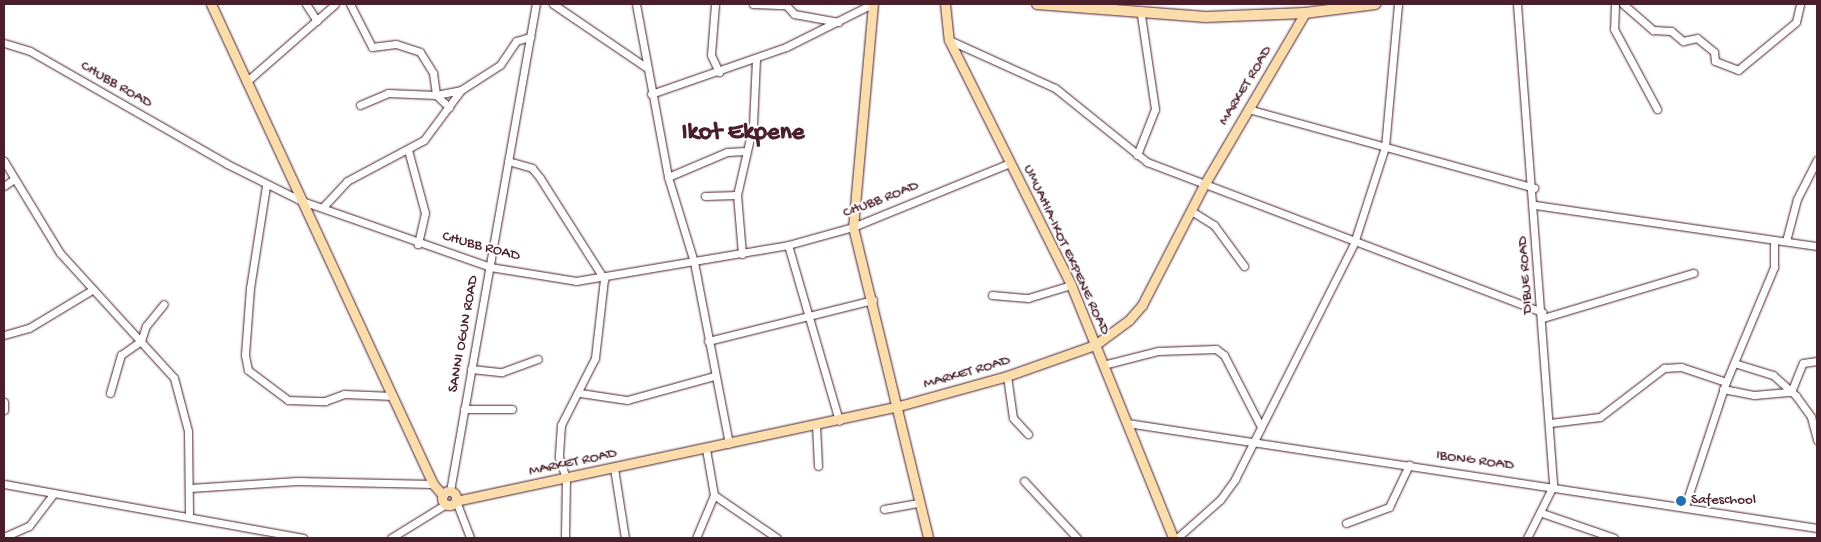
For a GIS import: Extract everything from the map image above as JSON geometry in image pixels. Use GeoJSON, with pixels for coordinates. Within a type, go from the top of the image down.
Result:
{"type":"FeatureCollection","features":[{"type":"Feature","properties":{"kind":"highway"},"geometry":{"type":"LineString","coordinates":[[1037,4],[1141,15],[1305,13],[1375,4]]}},
{"type":"Feature","properties":{"kind":"main road"},"geometry":{"type":"LineString","coordinates":[[211,4],[433,484],[456,501]]}},
{"type":"Feature","properties":{"kind":"main road"},"geometry":{"type":"LineString","coordinates":[[873,4],[853,226],[899,406],[918,503],[927,534]]}},
{"type":"Feature","properties":{"kind":"main road","name":"UMUAHIA-IKOT EKPENE ROAD"},"geometry":{"type":"LineString","coordinates":[[945,4],[949,40],[1071,285],[1173,538]]}},
{"type":"Feature","properties":{"kind":"main road","name":"MARKET ROAD"},"geometry":{"type":"LineString","coordinates":[[446,504],[839,421],[1007,376],[1095,344],[1129,320],[1142,305],[1193,212],[1204,185],[1305,13]]}},
{"type":"Feature","properties":{"kind":"main road"},"geometry":{"type":"LineString","coordinates":[[446,493],[446,504]]}},
{"type":"Feature","properties":{"kind":"street"},"geometry":{"type":"LineString","coordinates":[[306,4],[317,21]]}},
{"type":"Feature","properties":{"kind":"street"},"geometry":{"type":"LineString","coordinates":[[246,82],[335,4]]}},
{"type":"Feature","properties":{"kind":"street"},"geometry":{"type":"LineString","coordinates":[[350,4],[372,47],[396,44],[420,52],[434,73],[436,96],[449,107]]}},
{"type":"Feature","properties":{"kind":"street","name":"SANNI OGUN ROAD"},"geometry":{"type":"LineString","coordinates":[[446,493],[464,409],[536,4]]}},
{"type":"Feature","properties":{"kind":"street"},"geometry":{"type":"LineString","coordinates":[[553,4],[648,68]]}},
{"type":"Feature","properties":{"kind":"street"},"geometry":{"type":"LineString","coordinates":[[636,4],[648,68],[650,94],[668,176],[694,262],[714,376],[729,444]]}},
{"type":"Feature","properties":{"kind":"street"},"geometry":{"type":"LineString","coordinates":[[714,4],[711,55],[719,72]]}},
{"type":"Feature","properties":{"kind":"street"},"geometry":{"type":"LineString","coordinates":[[753,4],[781,4],[794,14],[838,22]]}},
{"type":"Feature","properties":{"kind":"street"},"geometry":{"type":"LineString","coordinates":[[650,94],[756,58],[838,22],[873,4]]}},
{"type":"Feature","properties":{"kind":"street"},"geometry":{"type":"LineString","coordinates":[[1177,538],[1225,494],[1354,243],[1384,147],[1398,4]]}},
{"type":"Feature","properties":{"kind":"street","name":"DIBUE ROAD"},"geometry":{"type":"LineString","coordinates":[[1517,4],[1534,188],[1553,486],[1542,512],[1527,538]]}},
{"type":"Feature","properties":{"kind":"street"},"geometry":{"type":"LineString","coordinates":[[1615,4],[1614,29],[1657,109]]}},
{"type":"Feature","properties":{"kind":"street"},"geometry":{"type":"LineString","coordinates":[[1623,4],[1653,30],[1671,32],[1683,41],[1697,38],[1714,52],[1714,61],[1738,70],[1796,22],[1800,4]]}},
{"type":"Feature","properties":{"kind":"street"},"geometry":{"type":"LineString","coordinates":[[1137,155],[1155,110],[1141,15]]}},
{"type":"Feature","properties":{"kind":"street"},"geometry":{"type":"LineString","coordinates":[[360,105],[388,93],[436,96],[461,90],[500,65],[516,41],[530,37]]}},
{"type":"Feature","properties":{"kind":"street"},"geometry":{"type":"LineString","coordinates":[[949,40],[1055,88],[1137,155],[1204,185],[1542,315],[1693,273]]}},
{"type":"Feature","properties":{"kind":"street","name":"CHUBB ROAD"},"geometry":{"type":"LineString","coordinates":[[4,43],[30,51],[266,186],[302,201],[323,207],[418,244],[490,267],[576,281],[604,279],[788,245],[853,226],[1010,163]]}},
{"type":"Feature","properties":{"kind":"street"},"geometry":{"type":"LineString","coordinates":[[742,254],[737,195],[758,77],[756,58]]}},
{"type":"Feature","properties":{"kind":"street"},"geometry":{"type":"LineString","coordinates":[[323,207],[347,181],[424,140],[461,90]]}},
{"type":"Feature","properties":{"kind":"street"},"geometry":{"type":"LineString","coordinates":[[1248,109],[1534,188]]}},
{"type":"Feature","properties":{"kind":"street"},"geometry":{"type":"LineString","coordinates":[[408,150],[425,213],[418,244]]}},
{"type":"Feature","properties":{"kind":"street"},"geometry":{"type":"LineString","coordinates":[[668,176],[727,152],[746,151]]}},
{"type":"Feature","properties":{"kind":"street"},"geometry":{"type":"LineString","coordinates":[[1786,241],[1797,199],[1817,160]]}},
{"type":"Feature","properties":{"kind":"street"},"geometry":{"type":"LineString","coordinates":[[4,161],[60,253],[92,290],[141,341],[179,388],[188,431],[189,516]]}},
{"type":"Feature","properties":{"kind":"street"},"geometry":{"type":"LineString","coordinates":[[508,161],[532,168],[604,279],[595,358],[580,394],[561,425],[559,457],[566,478],[565,538]]}},
{"type":"Feature","properties":{"kind":"street"},"geometry":{"type":"LineString","coordinates":[[4,186],[14,179]]}},
{"type":"Feature","properties":{"kind":"street"},"geometry":{"type":"LineString","coordinates":[[266,186],[250,288],[245,355],[248,370],[288,400],[325,401],[357,394],[393,396]]}},
{"type":"Feature","properties":{"kind":"street"},"geometry":{"type":"LineString","coordinates":[[705,196],[737,195]]}},
{"type":"Feature","properties":{"kind":"street"},"geometry":{"type":"LineString","coordinates":[[1535,205],[1817,246]]}},
{"type":"Feature","properties":{"kind":"street"},"geometry":{"type":"LineString","coordinates":[[1193,212],[1214,225],[1244,266]]}},
{"type":"Feature","properties":{"kind":"street"},"geometry":{"type":"LineString","coordinates":[[1684,506],[1724,386],[1774,267],[1774,240]]}},
{"type":"Feature","properties":{"kind":"street"},"geometry":{"type":"LineString","coordinates":[[788,245],[807,317],[839,421]]}},
{"type":"Feature","properties":{"kind":"street"},"geometry":{"type":"LineString","coordinates":[[992,295],[1028,298],[1071,285]]}},
{"type":"Feature","properties":{"kind":"street"},"geometry":{"type":"LineString","coordinates":[[4,336],[29,328],[92,290]]}},
{"type":"Feature","properties":{"kind":"street"},"geometry":{"type":"LineString","coordinates":[[708,341],[873,300]]}},
{"type":"Feature","properties":{"kind":"street"},"geometry":{"type":"LineString","coordinates":[[110,393],[121,355],[141,341],[146,326],[164,304]]}},
{"type":"Feature","properties":{"kind":"street"},"geometry":{"type":"LineString","coordinates":[[1103,364],[1158,351],[1216,349],[1224,356],[1260,425]]}},
{"type":"Feature","properties":{"kind":"street"},"geometry":{"type":"LineString","coordinates":[[471,369],[502,372],[538,359]]}},
{"type":"Feature","properties":{"kind":"street"},"geometry":{"type":"LineString","coordinates":[[1791,392],[1803,363],[1817,361]]}},
{"type":"Feature","properties":{"kind":"street"},"geometry":{"type":"LineString","coordinates":[[1734,363],[1759,368],[1791,392],[1811,417],[1817,440]]}},
{"type":"Feature","properties":{"kind":"street"},"geometry":{"type":"LineString","coordinates":[[1550,423],[1600,418],[1664,368],[1681,367],[1724,386],[1754,395],[1791,392]]}},
{"type":"Feature","properties":{"kind":"street"},"geometry":{"type":"LineString","coordinates":[[580,394],[627,400],[714,376]]}},
{"type":"Feature","properties":{"kind":"street"},"geometry":{"type":"LineString","coordinates":[[1007,376],[1013,418],[1028,434]]}},
{"type":"Feature","properties":{"kind":"street"},"geometry":{"type":"LineString","coordinates":[[4,402],[4,410]]}},
{"type":"Feature","properties":{"kind":"street"},"geometry":{"type":"LineString","coordinates":[[464,409],[512,409]]}},
{"type":"Feature","properties":{"kind":"street","name":"IBONG ROAD"},"geometry":{"type":"LineString","coordinates":[[1128,423],[1553,486],[1817,528]]}},
{"type":"Feature","properties":{"kind":"street"},"geometry":{"type":"LineString","coordinates":[[816,425],[818,466]]}},
{"type":"Feature","properties":{"kind":"street"},"geometry":{"type":"LineString","coordinates":[[696,538],[714,495],[706,448]]}},
{"type":"Feature","properties":{"kind":"street"},"geometry":{"type":"LineString","coordinates":[[1346,523],[1389,507],[1409,465]]}},
{"type":"Feature","properties":{"kind":"street"},"geometry":{"type":"LineString","coordinates":[[614,468],[625,538]]}},
{"type":"Feature","properties":{"kind":"street"},"geometry":{"type":"LineString","coordinates":[[190,488],[298,481],[433,484]]}},
{"type":"Feature","properties":{"kind":"street"},"geometry":{"type":"LineString","coordinates":[[1024,481],[1075,538]]}},
{"type":"Feature","properties":{"kind":"street"},"geometry":{"type":"LineString","coordinates":[[4,484],[303,538]]}},
{"type":"Feature","properties":{"kind":"street"},"geometry":{"type":"LineString","coordinates":[[4,537],[15,537],[29,526],[54,493]]}},
{"type":"Feature","properties":{"kind":"street"},"geometry":{"type":"LineString","coordinates":[[714,495],[777,538]]}},
{"type":"Feature","properties":{"kind":"street"},"geometry":{"type":"LineString","coordinates":[[456,501],[470,538]]}},
{"type":"Feature","properties":{"kind":"street"},"geometry":{"type":"LineString","coordinates":[[884,509],[918,503]]}},
{"type":"Feature","properties":{"kind":"street"},"geometry":{"type":"LineString","coordinates":[[391,538],[446,504]]}},
{"type":"Feature","properties":{"kind":"street"},"geometry":{"type":"LineString","coordinates":[[1542,512],[1614,538]]}},
{"type":"Feature","properties":{"kind":"street"},"geometry":{"type":"LineString","coordinates":[[922,538],[927,534]]}},
{"type":"Feature","properties":{"kind":"place","name":"Safeschool"},"geometry":{"type":"Point","coordinates":[1681,501]}},
{"type":"Feature","properties":{"kind":"district","name":"Ikot Ekpene"},"geometry":{"type":"Point","coordinates":[743,134]}}]}
